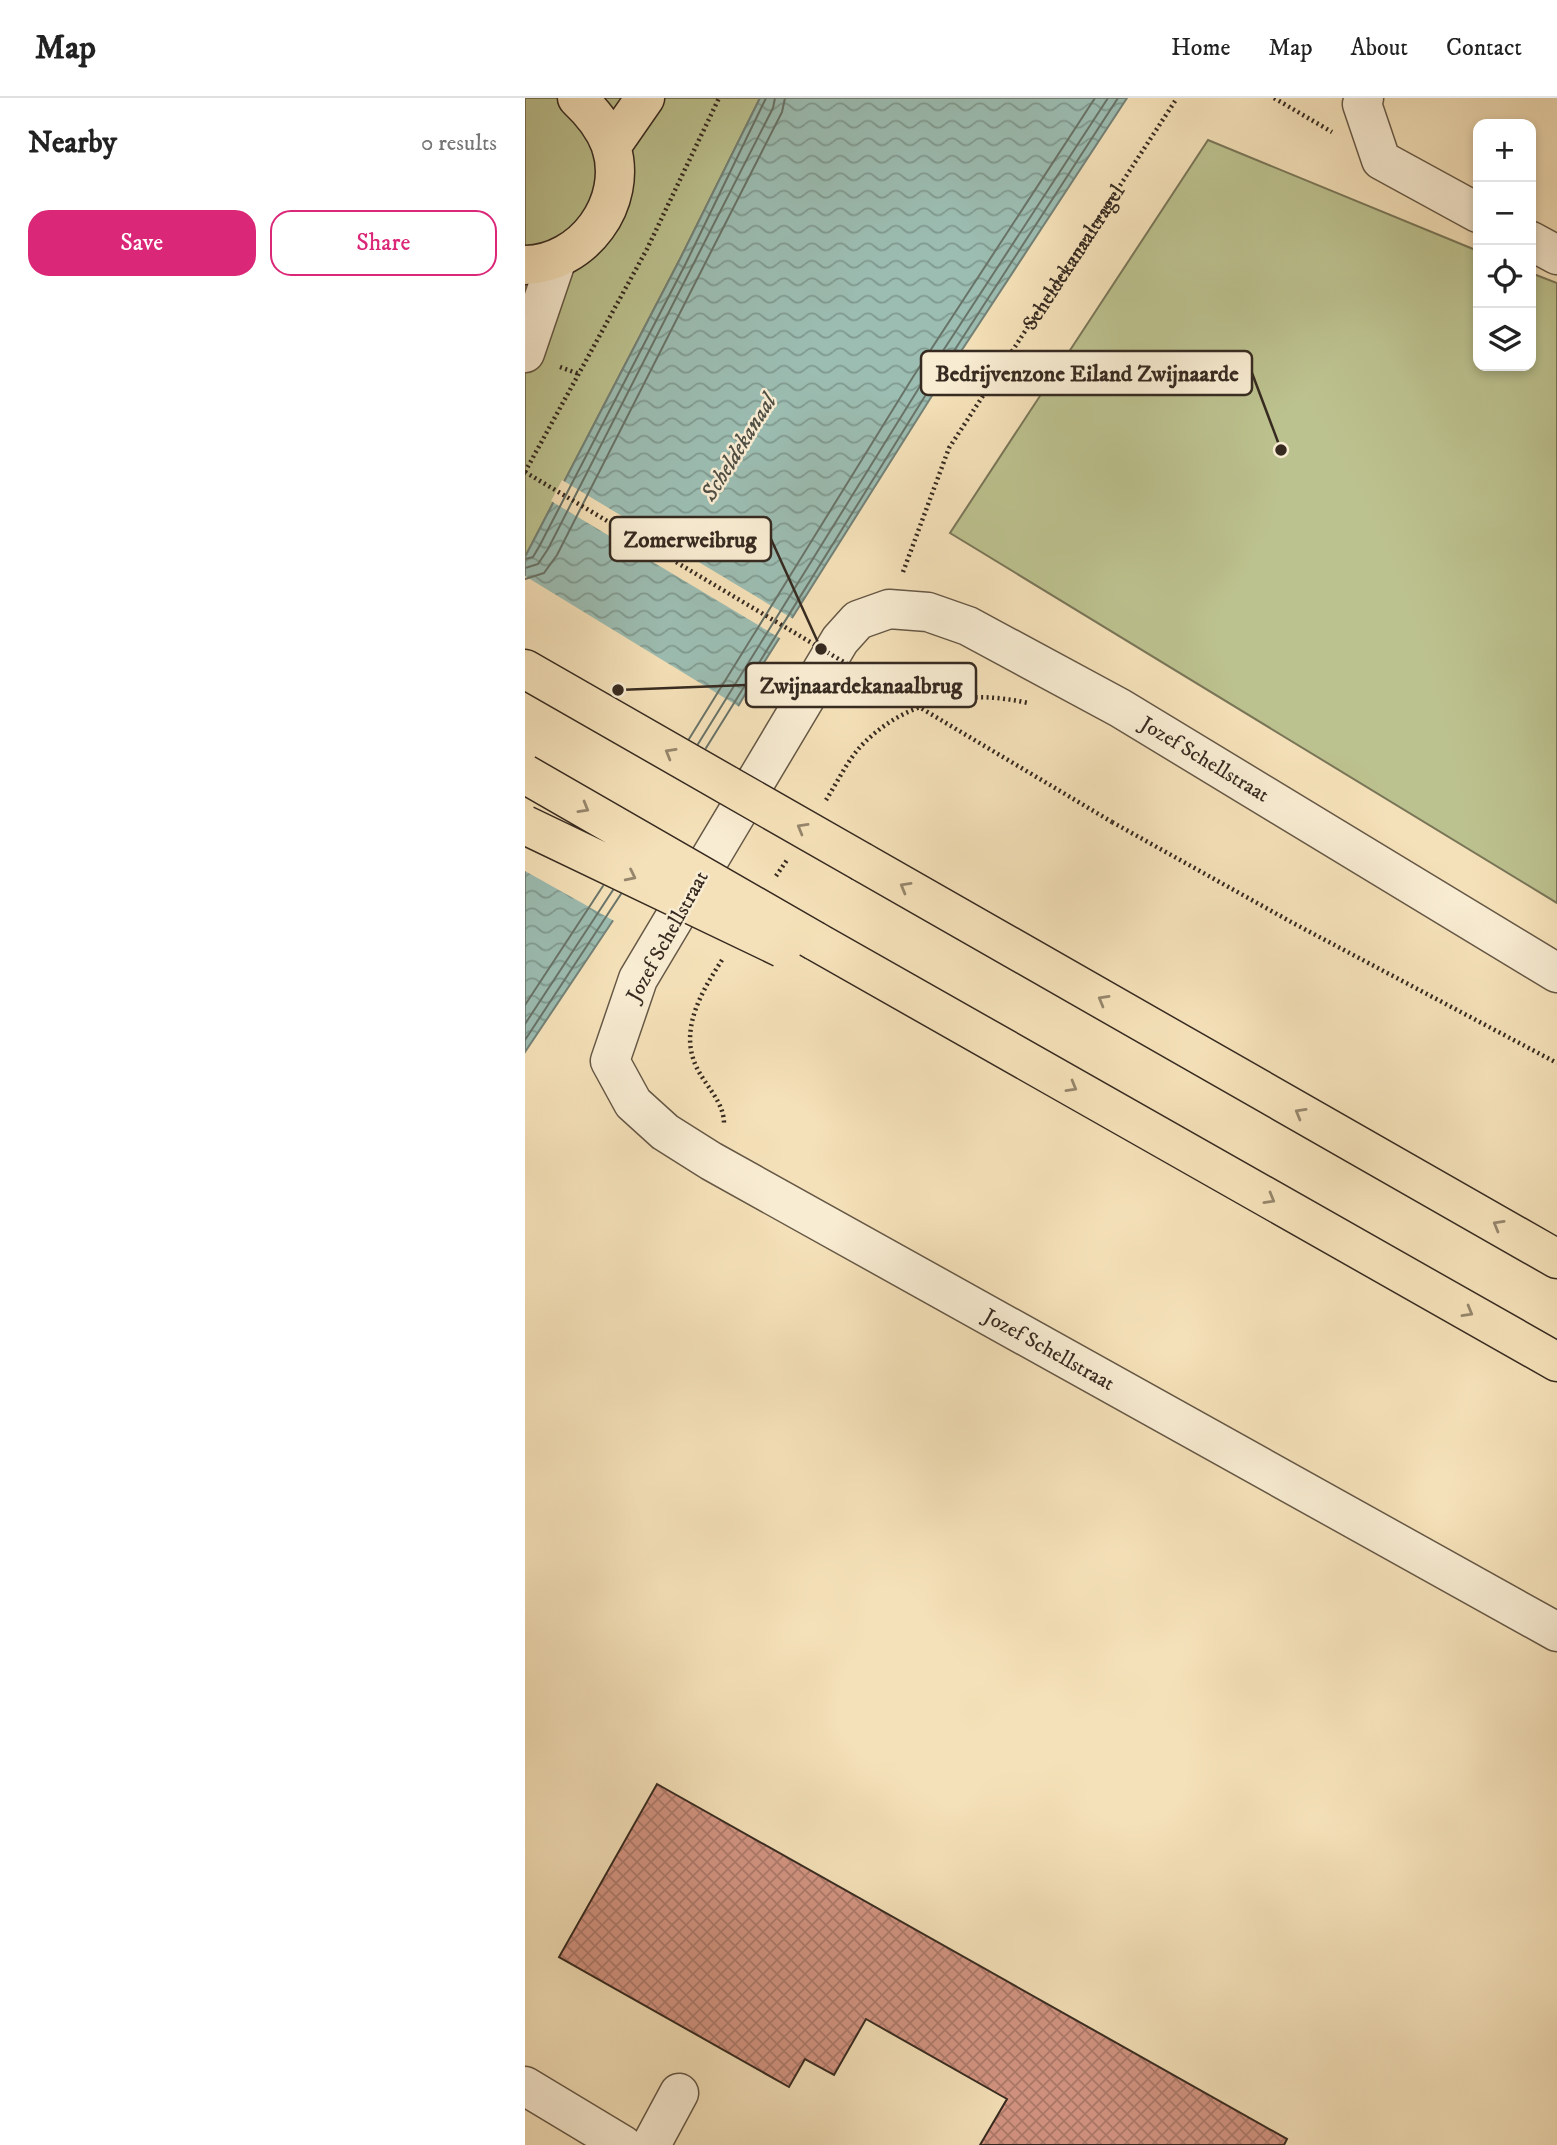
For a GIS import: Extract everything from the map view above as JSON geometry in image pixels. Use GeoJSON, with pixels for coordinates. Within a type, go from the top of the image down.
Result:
{"type":"FeatureCollection","features":[{"type":"Feature","properties":{"kind":"main road"},"geometry":{"type":"LineString","coordinates":[[541,262],[576,248],[593,233],[613,192],[615,169],[611,147],[598,119],[578,98]]}},
{"type":"Feature","properties":{"kind":"main road"},"geometry":{"type":"LineString","coordinates":[[611,147],[645,98]]}},
{"type":"Feature","properties":{"kind":"main road"},"geometry":{"type":"LineString","coordinates":[[525,669],[1557,1259]]}},
{"type":"Feature","properties":{"kind":"main road"},"geometry":{"type":"LineString","coordinates":[[525,774],[809,950]]}},
{"type":"Feature","properties":{"kind":"main road"},"geometry":{"type":"LineString","coordinates":[[525,825],[809,950],[1013,1053],[1557,1363]]}},
{"type":"Feature","properties":{"kind":"street"},"geometry":{"type":"LineString","coordinates":[[1364,98],[1362,104],[1381,160],[1473,209]]}},
{"type":"Feature","properties":{"kind":"street"},"geometry":{"type":"LineString","coordinates":[[1536,244],[1557,255]]}},
{"type":"Feature","properties":{"kind":"street"},"geometry":{"type":"LineString","coordinates":[[525,353],[541,262]]}},
{"type":"Feature","properties":{"kind":"street","name":"Jozef Schellstraat"},"geometry":{"type":"LineString","coordinates":[[1557,973],[1120,708],[968,626],[928,612],[889,608],[858,620],[840,640],[638,979],[610,1061],[633,1103],[665,1132],[711,1161],[1557,1632]]}},
{"type":"Feature","properties":{"kind":"street"},"geometry":{"type":"LineString","coordinates":[[525,2086],[623,2145]]}},
{"type":"Feature","properties":{"kind":"street"},"geometry":{"type":"LineString","coordinates":[[652,2145],[679,2093]]}},
{"type":"Feature","properties":{"kind":"path"},"geometry":{"type":"LineString","coordinates":[[719,98],[647,249],[525,472],[1112,822],[1293,923],[1557,1063]]}},
{"type":"Feature","properties":{"kind":"path","name":"Scheldekanaaltragel"},"geometry":{"type":"LineString","coordinates":[[889,608],[949,448],[1177,98]]}},
{"type":"Feature","properties":{"kind":"green space"},"geometry":{"type":"Polygon","coordinates":[[[525,98],[760,98],[680,259],[525,557],[525,98]]]}},
{"type":"Feature","properties":{"kind":"green space"},"geometry":{"type":"Polygon","coordinates":[[[1208,140],[1473,249],[1473,371],[1536,371],[1536,275],[1557,283],[1557,903],[950,533],[1208,140]]]}},
{"type":"Feature","properties":{"kind":"water","name":"Scheldekanaal"},"geometry":{"type":"Polygon","coordinates":[[[760,98],[1127,98],[935,391],[758,672],[620,910],[525,1052],[525,557],[680,259],[760,98]]]}},
{"type":"Feature","properties":{"kind":"pier"},"geometry":{"type":"Polygon","coordinates":[[[562,480],[795,620],[783,640],[551,501],[562,480]]]}},
{"type":"Feature","properties":{"kind":"pier"},"geometry":{"type":"Polygon","coordinates":[[[525,576],[741,708],[616,922],[525,871],[525,576]]]}},
{"type":"Feature","properties":{"kind":"building"},"geometry":{"type":"Polygon","coordinates":[[[657,1784],[1287,2139],[1284,2145],[980,2145],[1007,2099],[866,2019],[834,2075],[805,2059],[789,2087],[559,1957],[657,1784]]]}},
{"type":"Feature","properties":{"kind":"place","name":"Bedrijvenzone Eiland Zwijnaarde"},"geometry":{"type":"Point","coordinates":[1281,450]}},
{"type":"Feature","properties":{"kind":"place","name":"Zomerweibrug"},"geometry":{"type":"Point","coordinates":[821,649]}},
{"type":"Feature","properties":{"kind":"place","name":"Zwijnaardekanaalbrug"},"geometry":{"type":"Point","coordinates":[618,690]}}]}
